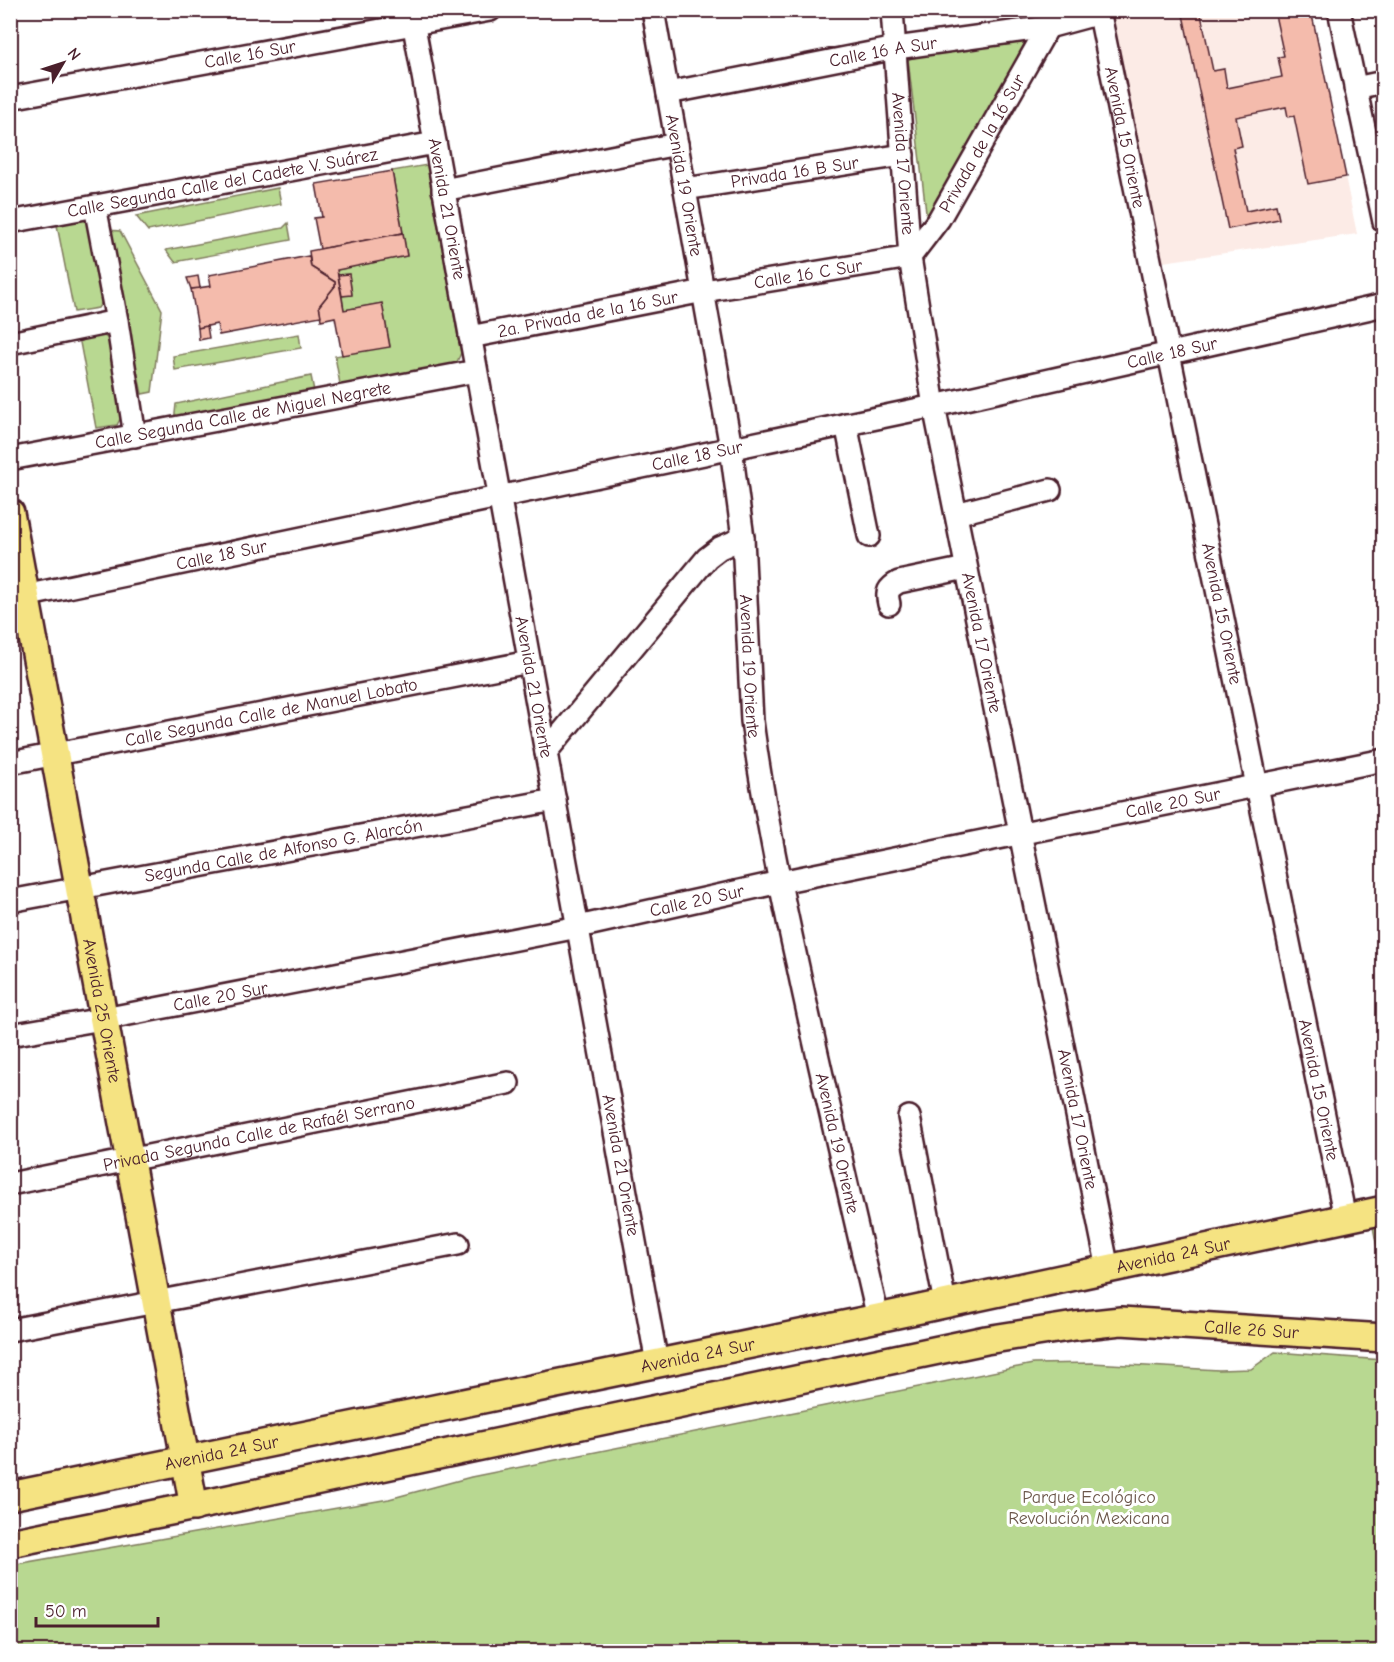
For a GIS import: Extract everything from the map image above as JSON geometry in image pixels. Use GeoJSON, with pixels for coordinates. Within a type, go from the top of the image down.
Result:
{"type":"FeatureCollection","features":[{"type":"Feature","properties":{"kind":"main road","name":"Avenida 25 Oriente"},"geometry":{"type":"LineString","coordinates":[[10,513],[18,597],[56,754],[194,1507]]}},
{"type":"Feature","properties":{"kind":"main road","name":"Avenida 24 Sur"},"geometry":{"type":"LineString","coordinates":[[10,1496],[878,1318],[1383,1210]]}},
{"type":"Feature","properties":{"kind":"main road","name":"Calle 26 Sur"},"geometry":{"type":"LineString","coordinates":[[194,1507],[987,1340],[1075,1326],[1121,1321],[1383,1338]]}},
{"type":"Feature","properties":{"kind":"main road"},"geometry":{"type":"LineString","coordinates":[[10,1543],[194,1507]]}},
{"type":"Feature","properties":{"kind":"street","name":"Calle 16 Sur"},"geometry":{"type":"LineString","coordinates":[[10,98],[412,18],[490,10]]}},
{"type":"Feature","properties":{"kind":"street","name":"Avenida 19 Oriente"},"geometry":{"type":"LineString","coordinates":[[652,10],[731,448],[743,538],[752,721],[780,882],[878,1318]]}},
{"type":"Feature","properties":{"kind":"street","name":"Avenida 17 Oriente"},"geometry":{"type":"LineString","coordinates":[[892,10],[910,257],[934,406],[1108,1269]]}},
{"type":"Feature","properties":{"kind":"street"},"geometry":{"type":"LineString","coordinates":[[1339,10],[1383,222]]}},
{"type":"Feature","properties":{"kind":"street","name":"Calle 16 A Sur"},"geometry":{"type":"LineString","coordinates":[[668,93],[896,48],[1048,27],[1100,12]]}},
{"type":"Feature","properties":{"kind":"street","name":"Avenida 15 Oriente"},"geometry":{"type":"LineString","coordinates":[[1100,12],[1345,1218]]}},
{"type":"Feature","properties":{"kind":"street","name":"Avenida 21 Oriente"},"geometry":{"type":"LineString","coordinates":[[412,18],[657,1363]]}},
{"type":"Feature","properties":{"kind":"street","name":"Privada de la 16 Sur"},"geometry":{"type":"LineString","coordinates":[[910,257],[939,219],[1048,27]]}},
{"type":"Feature","properties":{"kind":"street"},"geometry":{"type":"LineString","coordinates":[[1355,88],[1383,82]]}},
{"type":"Feature","properties":{"kind":"street","name":"Calle Segunda Calle del Cadete V. Suárez"},"geometry":{"type":"LineString","coordinates":[[10,222],[435,143]]}},
{"type":"Feature","properties":{"kind":"street"},"geometry":{"type":"LineString","coordinates":[[443,190],[677,144]]}},
{"type":"Feature","properties":{"kind":"street","name":"Privada 16 B Sur"},"geometry":{"type":"LineString","coordinates":[[685,189],[903,155]]}},
{"type":"Feature","properties":{"kind":"street"},"geometry":{"type":"LineString","coordinates":[[95,206],[117,321],[135,436]]}},
{"type":"Feature","properties":{"kind":"street","name":"Calle 16 C Sur"},"geometry":{"type":"LineString","coordinates":[[704,291],[910,257]]}},
{"type":"Feature","properties":{"kind":"street","name":"2a. Privada de la 16 Sur"},"geometry":{"type":"LineString","coordinates":[[470,337],[704,291]]}},
{"type":"Feature","properties":{"kind":"street","name":"Calle 18 Sur"},"geometry":{"type":"LineString","coordinates":[[18,597],[934,406],[1383,305]]}},
{"type":"Feature","properties":{"kind":"street"},"geometry":{"type":"LineString","coordinates":[[10,343],[117,321]]}},
{"type":"Feature","properties":{"kind":"street","name":"Calle Segunda Calle de Miguel Negrete"},"geometry":{"type":"LineString","coordinates":[[10,459],[476,371]]}},
{"type":"Feature","properties":{"kind":"street"},"geometry":{"type":"LineString","coordinates":[[846,424],[868,536]]}},
{"type":"Feature","properties":{"kind":"street"},"geometry":{"type":"LineString","coordinates":[[956,514],[1050,490]]}},
{"type":"Feature","properties":{"kind":"street"},"geometry":{"type":"LineString","coordinates":[[546,752],[707,558],[720,548],[743,538]]}},
{"type":"Feature","properties":{"kind":"street"},"geometry":{"type":"LineString","coordinates":[[889,604],[887,593],[890,586],[899,582],[966,568]]}},
{"type":"Feature","properties":{"kind":"street","name":"Calle Segunda Calle de Manuel Lobato"},"geometry":{"type":"LineString","coordinates":[[10,763],[529,662]]}},
{"type":"Feature","properties":{"kind":"street","name":"Calle 20 Sur"},"geometry":{"type":"LineString","coordinates":[[10,1035],[104,1019],[578,927],[780,882],[1383,760]]}},
{"type":"Feature","properties":{"kind":"street","name":"Segunda Calle de Alfonso G. Alarcón"},"geometry":{"type":"LineString","coordinates":[[10,900],[555,800]]}},
{"type":"Feature","properties":{"kind":"street","name":"Privada Segunda Calle de Rafaél Serrano"},"geometry":{"type":"LineString","coordinates":[[10,1184],[508,1083]]}},
{"type":"Feature","properties":{"kind":"street"},"geometry":{"type":"LineString","coordinates":[[909,1117],[945,1303]]}},
{"type":"Feature","properties":{"kind":"street"},"geometry":{"type":"LineString","coordinates":[[10,1330],[458,1244]]}},
{"type":"Feature","properties":{"kind":"shaded area"},"geometry":{"type":"Polygon","coordinates":[[[1112,11],[1311,11],[1357,234],[1163,262],[1112,11]]]}},
{"type":"Feature","properties":{"kind":"green space"},"geometry":{"type":"Polygon","coordinates":[[[1035,32],[928,229],[908,59],[1035,32]]]}},
{"type":"Feature","properties":{"kind":"green space"},"geometry":{"type":"Polygon","coordinates":[[[427,165],[461,353],[456,364],[433,374],[341,390],[335,356],[390,346],[382,303],[344,310],[342,296],[352,294],[349,274],[338,275],[337,270],[407,256],[392,171],[427,165]]]}},
{"type":"Feature","properties":{"kind":"green space"},"geometry":{"type":"Polygon","coordinates":[[[278,188],[281,204],[148,231],[136,216],[278,188]]]}},
{"type":"Feature","properties":{"kind":"green space"},"geometry":{"type":"Polygon","coordinates":[[[91,219],[106,296],[98,308],[74,312],[57,225],[91,219]]]}},
{"type":"Feature","properties":{"kind":"green space"},"geometry":{"type":"Polygon","coordinates":[[[288,223],[291,240],[175,262],[166,250],[283,228],[288,223]]]}},
{"type":"Feature","properties":{"kind":"green space"},"geometry":{"type":"Polygon","coordinates":[[[107,230],[120,231],[162,310],[152,392],[142,394],[107,230]]]}},
{"type":"Feature","properties":{"kind":"green space"},"geometry":{"type":"Polygon","coordinates":[[[99,333],[111,340],[126,408],[117,425],[96,428],[79,337],[99,333]]]}},
{"type":"Feature","properties":{"kind":"green space"},"geometry":{"type":"Polygon","coordinates":[[[299,334],[301,348],[175,370],[173,356],[299,334]]]}},
{"type":"Feature","properties":{"kind":"green space"},"geometry":{"type":"Polygon","coordinates":[[[311,376],[315,396],[174,423],[176,404],[311,376]]]}},
{"type":"Feature","properties":{"kind":"green space"},"geometry":{"type":"Polygon","coordinates":[[[1384,1225],[1383,1278],[1373,1227],[1384,1225]]]}},
{"type":"Feature","properties":{"kind":"green space","name":"Parque Ecológico Revolución Mexicana"},"geometry":{"type":"Polygon","coordinates":[[[1275,1352],[1383,1360],[1383,1651],[11,1651],[11,1565],[389,1499],[471,1477],[1033,1364],[1092,1363],[1219,1370],[1251,1369],[1275,1352]]]}},
{"type":"Feature","properties":{"kind":"building"},"geometry":{"type":"Polygon","coordinates":[[[1182,10],[1200,10],[1213,71],[1224,69],[1227,88],[1282,77],[1278,57],[1284,56],[1274,10],[1311,10],[1346,177],[1308,184],[1294,116],[1288,117],[1286,107],[1236,117],[1242,146],[1233,148],[1246,211],[1276,205],[1279,219],[1228,229],[1182,10]]]}},
{"type":"Feature","properties":{"kind":"building"},"geometry":{"type":"Polygon","coordinates":[[[392,171],[403,233],[320,249],[314,218],[322,217],[316,184],[392,171]]]}},
{"type":"Feature","properties":{"kind":"building"},"geometry":{"type":"Polygon","coordinates":[[[403,233],[407,256],[337,270],[344,310],[382,303],[390,347],[342,355],[335,317],[321,320],[319,306],[335,286],[335,282],[311,267],[309,251],[403,233]]]}},
{"type":"Feature","properties":{"kind":"building"},"geometry":{"type":"Polygon","coordinates":[[[309,256],[311,267],[335,282],[335,286],[319,306],[321,316],[219,335],[217,324],[198,328],[191,289],[211,286],[209,275],[309,256]]]}},
{"type":"Feature","properties":{"kind":"building"},"geometry":{"type":"Polygon","coordinates":[[[349,274],[352,295],[342,296],[338,275],[349,274]]]}},
{"type":"Feature","properties":{"kind":"building"},"geometry":{"type":"Polygon","coordinates":[[[198,276],[200,288],[191,289],[187,278],[198,276]]]}},
{"type":"Feature","properties":{"kind":"building"},"geometry":{"type":"Polygon","coordinates":[[[207,326],[209,338],[199,340],[198,328],[207,326]]]}}]}
